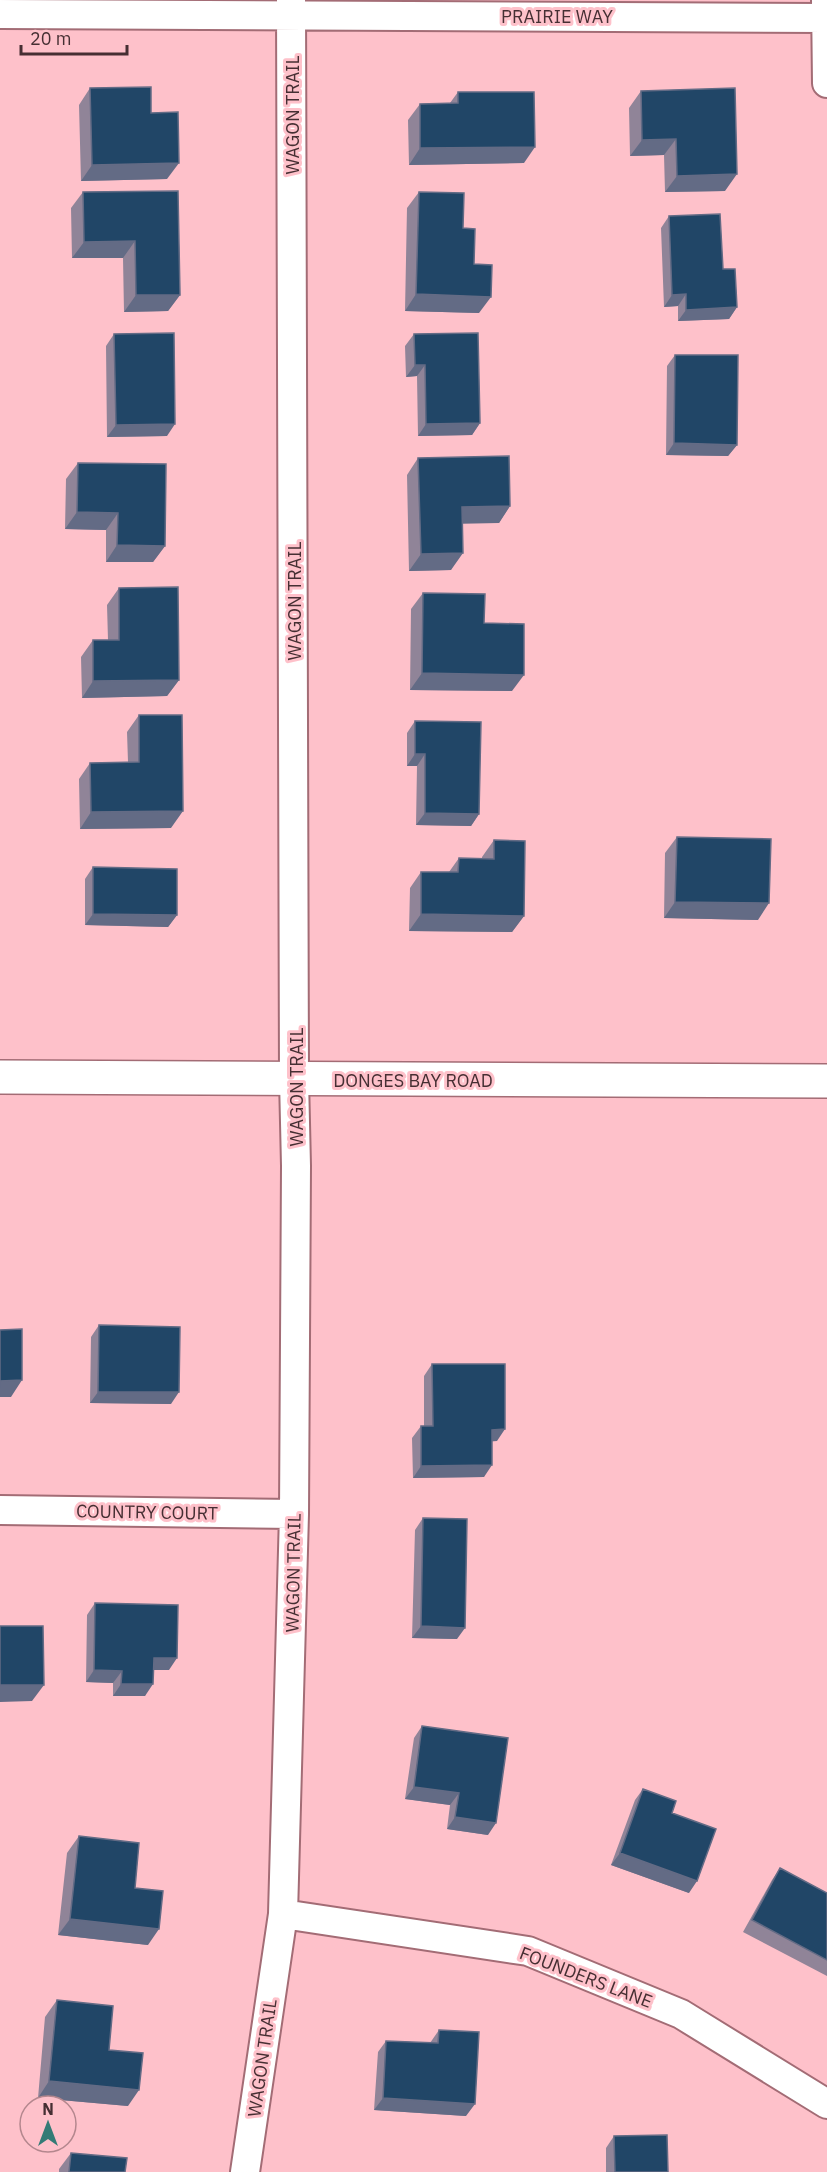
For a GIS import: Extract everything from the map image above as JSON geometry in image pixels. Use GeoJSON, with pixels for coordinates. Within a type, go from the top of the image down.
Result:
{"type":"FeatureCollection","features":[{"type":"Feature","properties":{"kind":"street","name":"PRAIRIE WAY"},"geometry":{"type":"LineString","coordinates":[[0,14],[291,7],[826,9]]}},
{"type":"Feature","properties":{"kind":"street","name":"WAGON TRAIL"},"geometry":{"type":"LineString","coordinates":[[245,2172],[284,1914],[294,1514],[296,1166],[291,7]]}},
{"type":"Feature","properties":{"kind":"street"},"geometry":{"type":"LineString","coordinates":[[826,9],[827,83]]}},
{"type":"Feature","properties":{"kind":"street","name":"DONGES BAY ROAD"},"geometry":{"type":"LineString","coordinates":[[0,1077],[827,1081]]}},
{"type":"Feature","properties":{"kind":"street","name":"COUNTRY COURT"},"geometry":{"type":"LineString","coordinates":[[0,1510],[294,1514]]}},
{"type":"Feature","properties":{"kind":"street","name":"FOUNDERS LANE"},"geometry":{"type":"LineString","coordinates":[[284,1914],[528,1950],[681,2014],[827,2104]]}},
{"type":"Feature","properties":{"kind":"building"},"geometry":{"type":"Polygon","coordinates":[[[151,87],[151,113],[178,112],[179,163],[92,165],[90,88],[151,87]]]}},
{"type":"Feature","properties":{"kind":"building"},"geometry":{"type":"Polygon","coordinates":[[[735,88],[737,174],[677,176],[676,139],[642,140],[641,91],[735,88]]]}},
{"type":"Feature","properties":{"kind":"building"},"geometry":{"type":"Polygon","coordinates":[[[458,92],[534,92],[535,147],[420,148],[420,104],[458,103],[458,92]]]}},
{"type":"Feature","properties":{"kind":"building"},"geometry":{"type":"Polygon","coordinates":[[[178,191],[180,295],[136,295],[135,241],[84,242],[83,192],[178,191]]]}},
{"type":"Feature","properties":{"kind":"building"},"geometry":{"type":"Polygon","coordinates":[[[419,192],[464,193],[463,228],[475,229],[474,264],[492,265],[491,297],[416,294],[419,192]]]}},
{"type":"Feature","properties":{"kind":"building"},"geometry":{"type":"Polygon","coordinates":[[[720,214],[723,269],[735,269],[737,307],[686,310],[686,294],[672,295],[669,216],[720,214]]]}},
{"type":"Feature","properties":{"kind":"building"},"geometry":{"type":"Polygon","coordinates":[[[174,333],[175,424],[116,425],[114,334],[174,333]]]}},
{"type":"Feature","properties":{"kind":"building"},"geometry":{"type":"Polygon","coordinates":[[[478,333],[480,423],[426,424],[425,365],[415,365],[414,334],[478,333]]]}},
{"type":"Feature","properties":{"kind":"building"},"geometry":{"type":"Polygon","coordinates":[[[675,355],[738,355],[737,445],[674,443],[675,355]]]}},
{"type":"Feature","properties":{"kind":"building"},"geometry":{"type":"Polygon","coordinates":[[[509,456],[510,506],[462,507],[463,553],[421,554],[418,458],[509,456]]]}},
{"type":"Feature","properties":{"kind":"building"},"geometry":{"type":"Polygon","coordinates":[[[78,463],[166,464],[165,546],[117,545],[118,513],[77,512],[78,463]]]}},
{"type":"Feature","properties":{"kind":"building"},"geometry":{"type":"Polygon","coordinates":[[[178,587],[179,680],[93,681],[93,640],[119,640],[119,588],[178,587]]]}},
{"type":"Feature","properties":{"kind":"building"},"geometry":{"type":"Polygon","coordinates":[[[423,593],[485,594],[484,623],[524,624],[524,675],[422,673],[423,593]]]}},
{"type":"Feature","properties":{"kind":"building"},"geometry":{"type":"Polygon","coordinates":[[[139,715],[182,715],[183,811],[91,812],[90,763],[139,762],[139,715]]]}},
{"type":"Feature","properties":{"kind":"building"},"geometry":{"type":"Polygon","coordinates":[[[415,721],[481,722],[479,814],[425,813],[425,754],[415,754],[415,721]]]}},
{"type":"Feature","properties":{"kind":"building"},"geometry":{"type":"Polygon","coordinates":[[[677,837],[771,839],[769,903],[675,902],[677,837]]]}},
{"type":"Feature","properties":{"kind":"building"},"geometry":{"type":"Polygon","coordinates":[[[494,840],[525,841],[524,916],[421,914],[421,872],[458,872],[459,858],[494,859],[494,840]]]}},
{"type":"Feature","properties":{"kind":"building"},"geometry":{"type":"Polygon","coordinates":[[[93,867],[177,869],[177,915],[93,914],[93,867]]]}},
{"type":"Feature","properties":{"kind":"building"},"geometry":{"type":"Polygon","coordinates":[[[99,1325],[180,1327],[179,1392],[98,1392],[99,1325]]]}},
{"type":"Feature","properties":{"kind":"building"},"geometry":{"type":"Polygon","coordinates":[[[22,1329],[22,1380],[0,1381],[0,1330],[22,1329]]]}},
{"type":"Feature","properties":{"kind":"building"},"geometry":{"type":"Polygon","coordinates":[[[432,1364],[505,1364],[505,1429],[492,1430],[492,1465],[421,1466],[421,1426],[433,1426],[432,1364]]]}},
{"type":"Feature","properties":{"kind":"building"},"geometry":{"type":"Polygon","coordinates":[[[423,1518],[467,1519],[465,1628],[421,1626],[423,1518]]]}},
{"type":"Feature","properties":{"kind":"building"},"geometry":{"type":"Polygon","coordinates":[[[95,1603],[178,1605],[177,1658],[154,1658],[153,1684],[121,1684],[122,1671],[94,1670],[95,1603]]]}},
{"type":"Feature","properties":{"kind":"building"},"geometry":{"type":"Polygon","coordinates":[[[0,1626],[43,1626],[44,1685],[0,1685],[0,1626]]]}},
{"type":"Feature","properties":{"kind":"building"},"geometry":{"type":"Polygon","coordinates":[[[422,1726],[508,1738],[496,1823],[455,1817],[459,1793],[414,1787],[422,1726]]]}},
{"type":"Feature","properties":{"kind":"building"},"geometry":{"type":"Polygon","coordinates":[[[643,1789],[676,1801],[672,1813],[716,1829],[697,1881],[620,1853],[643,1789]]]}},
{"type":"Feature","properties":{"kind":"building"},"geometry":{"type":"Polygon","coordinates":[[[79,1836],[139,1843],[135,1888],[163,1891],[159,1929],[70,1919],[79,1836]]]}},
{"type":"Feature","properties":{"kind":"building"},"geometry":{"type":"Polygon","coordinates":[[[780,1868],[827,1893],[827,1960],[752,1920],[780,1868]]]}},
{"type":"Feature","properties":{"kind":"building"},"geometry":{"type":"Polygon","coordinates":[[[57,2000],[113,2006],[109,2050],[143,2053],[139,2090],[49,2081],[57,2000]]]}},
{"type":"Feature","properties":{"kind":"building"},"geometry":{"type":"Polygon","coordinates":[[[439,2030],[479,2032],[475,2104],[383,2098],[386,2041],[438,2043],[439,2030]]]}},
{"type":"Feature","properties":{"kind":"building"},"geometry":{"type":"Polygon","coordinates":[[[667,2135],[668,2172],[615,2172],[614,2136],[667,2135]]]}},
{"type":"Feature","properties":{"kind":"building"},"geometry":{"type":"Polygon","coordinates":[[[71,2154],[127,2158],[125,2172],[69,2172],[71,2154]]]}}]}
